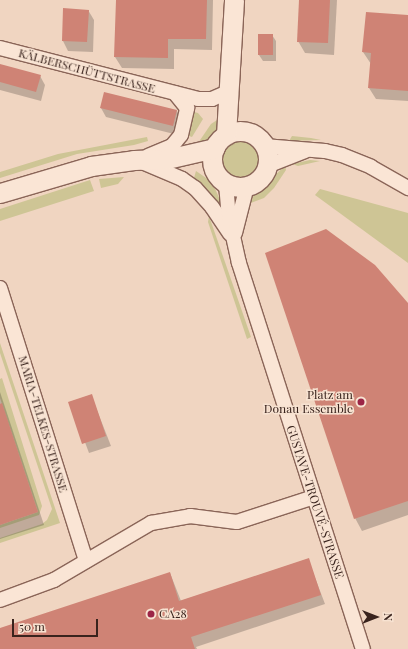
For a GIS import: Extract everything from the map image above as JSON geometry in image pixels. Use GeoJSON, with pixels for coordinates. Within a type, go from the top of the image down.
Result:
{"type":"FeatureCollection","features":[{"type":"Feature","properties":{"kind":"street"},"geometry":{"type":"LineString","coordinates":[[220,177],[212,155],[220,142],[229,83],[234,0]]}},
{"type":"Feature","properties":{"kind":"street","name":"KÄLBERSCHÜTTSTRASSE"},"geometry":{"type":"LineString","coordinates":[[0,48],[175,93],[208,99],[229,83]]}},
{"type":"Feature","properties":{"kind":"street"},"geometry":{"type":"LineString","coordinates":[[229,83],[245,132]]}},
{"type":"Feature","properties":{"kind":"street"},"geometry":{"type":"LineString","coordinates":[[134,160],[165,150],[181,135],[187,108],[175,93]]}},
{"type":"Feature","properties":{"kind":"street"},"geometry":{"type":"LineString","coordinates":[[0,193],[77,169],[134,160],[167,159],[220,142],[245,132],[256,137],[264,146],[267,166],[260,179],[247,186],[232,186],[220,177],[167,159]]}},
{"type":"Feature","properties":{"kind":"street"},"geometry":{"type":"LineString","coordinates":[[264,146],[342,155],[371,167],[408,188]]}},
{"type":"Feature","properties":{"kind":"street"},"geometry":{"type":"LineString","coordinates":[[267,166],[308,150]]}},
{"type":"Feature","properties":{"kind":"street","name":"GUSTAVE-TROUVÉ-STRASSE"},"geometry":{"type":"LineString","coordinates":[[134,160],[167,172],[195,188],[212,207],[234,239]]}},
{"type":"Feature","properties":{"kind":"street","name":"GUSTAVE-TROUVÉ-STRASSE"},"geometry":{"type":"LineString","coordinates":[[220,177],[241,271],[363,649]]}},
{"type":"Feature","properties":{"kind":"street","name":"GUSTAVE-TROUVÉ-STRASSE"},"geometry":{"type":"LineString","coordinates":[[234,239],[247,186]]}},
{"type":"Feature","properties":{"kind":"street","name":"MARIA-TELKES-STRASSE"},"geometry":{"type":"LineString","coordinates":[[0,288],[86,561]]}},
{"type":"Feature","properties":{"kind":"street"},"geometry":{"type":"LineString","coordinates":[[0,600],[54,580],[151,523],[190,516],[237,522],[314,497]]}},
{"type":"Feature","properties":{"kind":"shaded area"},"geometry":{"type":"Polygon","coordinates":[[[194,112],[198,113],[203,119],[192,137],[189,136],[194,112]]]}},
{"type":"Feature","properties":{"kind":"shaded area"},"geometry":{"type":"Polygon","coordinates":[[[220,118],[219,126],[211,138],[196,146],[211,124],[220,118]]]}},
{"type":"Feature","properties":{"kind":"shaded area"},"geometry":{"type":"Polygon","coordinates":[[[292,136],[311,138],[321,140],[289,141],[292,136]]]}},
{"type":"Feature","properties":{"kind":"shaded area"},"geometry":{"type":"Polygon","coordinates":[[[147,137],[148,141],[134,145],[77,154],[0,178],[0,172],[58,154],[147,137]]]}},
{"type":"Feature","properties":{"kind":"shaded area"},"geometry":{"type":"Polygon","coordinates":[[[240,138],[255,144],[261,159],[255,174],[240,180],[225,174],[219,159],[225,144],[240,138]]]}},
{"type":"Feature","properties":{"kind":"shaded area"},"geometry":{"type":"Polygon","coordinates":[[[310,160],[320,161],[298,166],[292,164],[310,160]]]}},
{"type":"Feature","properties":{"kind":"shaded area"},"geometry":{"type":"Polygon","coordinates":[[[285,166],[286,170],[274,188],[264,198],[248,204],[255,193],[285,166]]]}},
{"type":"Feature","properties":{"kind":"shaded area"},"geometry":{"type":"Polygon","coordinates":[[[196,171],[212,182],[221,202],[215,203],[194,178],[196,171]]]}},
{"type":"Feature","properties":{"kind":"shaded area"},"geometry":{"type":"Polygon","coordinates":[[[124,177],[118,184],[101,188],[99,179],[124,177]]]}},
{"type":"Feature","properties":{"kind":"shaded area"},"geometry":{"type":"Polygon","coordinates":[[[90,180],[94,191],[0,221],[0,209],[90,180]]]}},
{"type":"Feature","properties":{"kind":"shaded area"},"geometry":{"type":"Polygon","coordinates":[[[320,189],[408,213],[408,263],[315,195],[320,189]]]}},
{"type":"Feature","properties":{"kind":"shaded area"},"geometry":{"type":"Polygon","coordinates":[[[209,216],[251,337],[247,339],[208,222],[209,216]]]}},
{"type":"Feature","properties":{"kind":"shaded area"},"geometry":{"type":"Polygon","coordinates":[[[0,343],[60,523],[0,543],[0,538],[42,524],[47,520],[52,509],[0,353],[0,343]]]}},
{"type":"Feature","properties":{"kind":"shaded area"},"geometry":{"type":"Polygon","coordinates":[[[2,378],[42,506],[39,515],[0,528],[0,525],[38,512],[0,398],[0,379],[2,378]]]}},
{"type":"Feature","properties":{"kind":"building"},"geometry":{"type":"Polygon","coordinates":[[[116,0],[207,0],[206,39],[168,39],[168,58],[114,57],[116,0]]]}},
{"type":"Feature","properties":{"kind":"building"},"geometry":{"type":"Polygon","coordinates":[[[299,0],[330,0],[328,43],[297,42],[299,0]]]}},
{"type":"Feature","properties":{"kind":"building"},"geometry":{"type":"Polygon","coordinates":[[[63,8],[89,10],[87,42],[62,41],[63,8]]]}},
{"type":"Feature","properties":{"kind":"building"},"geometry":{"type":"Polygon","coordinates":[[[366,12],[408,15],[408,91],[368,88],[371,53],[362,52],[366,12]]]}},
{"type":"Feature","properties":{"kind":"building"},"geometry":{"type":"Polygon","coordinates":[[[258,34],[273,34],[273,55],[258,55],[258,34]]]}},
{"type":"Feature","properties":{"kind":"building"},"geometry":{"type":"Polygon","coordinates":[[[0,64],[41,75],[36,92],[0,82],[0,64]]]}},
{"type":"Feature","properties":{"kind":"building"},"geometry":{"type":"Polygon","coordinates":[[[104,92],[177,110],[173,126],[100,108],[104,92]]]}},
{"type":"Feature","properties":{"kind":"building","name":"Platz am Donau Essemble"},"geometry":{"type":"Polygon","coordinates":[[[326,229],[375,265],[408,303],[408,501],[354,519],[265,253],[326,229]]]}},
{"type":"Feature","properties":{"kind":"building"},"geometry":{"type":"Polygon","coordinates":[[[92,394],[106,436],[82,444],[68,402],[92,394]]]}},
{"type":"Feature","properties":{"kind":"building"},"geometry":{"type":"Polygon","coordinates":[[[2,403],[38,512],[0,525],[0,404],[2,403]]]}},
{"type":"Feature","properties":{"kind":"building","name":"CA28"},"geometry":{"type":"Polygon","coordinates":[[[309,558],[321,595],[191,637],[195,649],[0,649],[0,628],[170,572],[179,601],[309,558]]]}},
{"type":"Feature","properties":{"kind":"place","name":"Platz am Donau Essemble"},"geometry":{"type":"Point","coordinates":[361,402]}},
{"type":"Feature","properties":{"kind":"place","name":"CA28"},"geometry":{"type":"Point","coordinates":[151,614]}}]}
